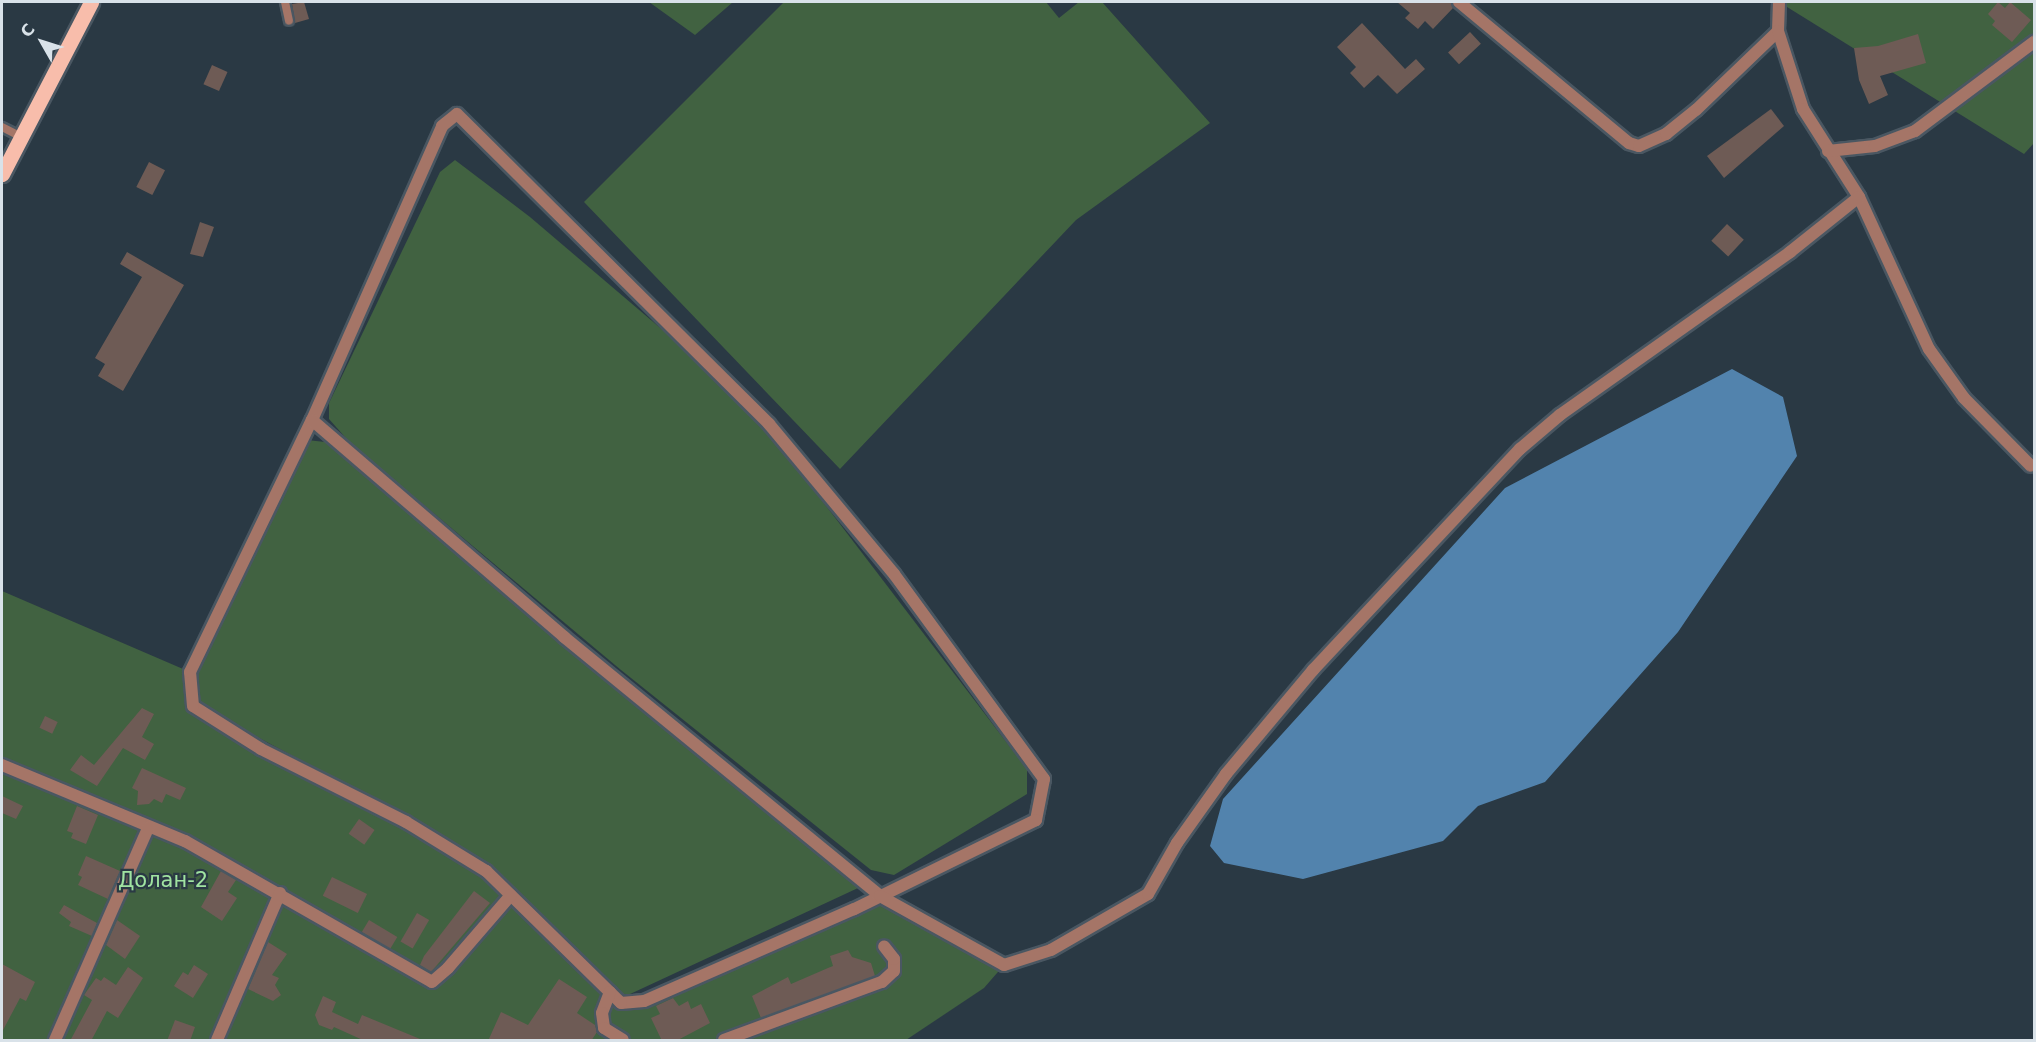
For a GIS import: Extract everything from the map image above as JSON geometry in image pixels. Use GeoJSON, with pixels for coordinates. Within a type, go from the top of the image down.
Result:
{"type":"FeatureCollection","features":[{"type":"Feature","properties":{"kind":"main road"},"geometry":{"type":"LineString","coordinates":[[2,174],[91,2]]}},
{"type":"Feature","properties":{"kind":"street"},"geometry":{"type":"LineString","coordinates":[[1459,2],[1629,144],[1639,146],[1666,134],[1696,110],[1778,31]]}},
{"type":"Feature","properties":{"kind":"street"},"geometry":{"type":"LineString","coordinates":[[1779,2],[1778,31],[1803,109],[1859,197],[1929,349],[1964,398],[2031,466]]}},
{"type":"Feature","properties":{"kind":"street"},"geometry":{"type":"LineString","coordinates":[[1828,151],[1875,146],[1915,131],[2034,42]]}},
{"type":"Feature","properties":{"kind":"street"},"geometry":{"type":"LineString","coordinates":[[457,114],[769,424],[894,574],[1044,779],[1036,820],[880,896],[644,1001],[621,1004],[486,871],[406,822],[261,749],[193,706],[190,672],[312,420],[442,126],[457,114]]}},
{"type":"Feature","properties":{"kind":"street"},"geometry":{"type":"LineString","coordinates":[[312,420],[564,637],[880,896],[1004,964],[1051,950],[1148,894],[1177,843],[1226,774],[1313,670],[1520,449],[1560,415],[1790,252],[1859,197]]}},
{"type":"Feature","properties":{"kind":"street"},"geometry":{"type":"LineString","coordinates":[[2,765],[148,828],[185,841],[280,892],[432,982],[448,968],[511,895]]}},
{"type":"Feature","properties":{"kind":"street"},"geometry":{"type":"LineString","coordinates":[[55,1041],[148,828]]}},
{"type":"Feature","properties":{"kind":"street"},"geometry":{"type":"LineString","coordinates":[[217,1041],[280,892]]}},
{"type":"Feature","properties":{"kind":"street"},"geometry":{"type":"LineString","coordinates":[[724,1041],[882,981],[894,971],[894,959],[884,946]]}},
{"type":"Feature","properties":{"kind":"street"},"geometry":{"type":"LineString","coordinates":[[610,992],[602,1013],[604,1028],[623,1041]]}},
{"type":"Feature","properties":{"kind":"lane"},"geometry":{"type":"LineString","coordinates":[[285,2],[289,21]]}},
{"type":"Feature","properties":{"kind":"lane"},"geometry":{"type":"LineString","coordinates":[[2,127],[20,136]]}},
{"type":"Feature","properties":{"kind":"green space"},"geometry":{"type":"Polygon","coordinates":[[[649,2],[733,2],[695,35],[649,2]]]}},
{"type":"Feature","properties":{"kind":"green space"},"geometry":{"type":"Polygon","coordinates":[[[784,2],[1046,2],[1059,18],[1079,2],[1102,2],[1210,123],[1076,220],[840,469],[584,202],[784,2]]]}},
{"type":"Feature","properties":{"kind":"green space"},"geometry":{"type":"Polygon","coordinates":[[[1779,2],[2034,2],[2034,143],[2024,154],[1779,2]]]}},
{"type":"Feature","properties":{"kind":"green space"},"geometry":{"type":"Polygon","coordinates":[[[455,160],[530,217],[685,349],[785,452],[1027,769],[1027,794],[894,875],[871,870],[621,670],[352,445],[329,419],[329,403],[440,172],[455,160]]]}},
{"type":"Feature","properties":{"kind":"green space"},"geometry":{"type":"Polygon","coordinates":[[[307,440],[325,442],[573,654],[853,878],[858,888],[628,995],[615,992],[487,868],[426,827],[199,706],[196,674],[307,440]]]}},
{"type":"Feature","properties":{"kind":"green space","name":"Долан-2"},"geometry":{"type":"Polygon","coordinates":[[[2,591],[190,672],[193,706],[486,871],[621,1003],[644,1001],[880,896],[1004,965],[984,988],[906,1040],[2,1040],[2,591]]]}},
{"type":"Feature","properties":{"kind":"water"},"geometry":{"type":"Polygon","coordinates":[[[1732,369],[1783,397],[1797,456],[1678,632],[1545,782],[1478,806],[1443,841],[1303,879],[1224,863],[1210,846],[1223,799],[1505,488],[1732,369]]]}},
{"type":"Feature","properties":{"kind":"building"},"geometry":{"type":"Polygon","coordinates":[[[304,2],[309,19],[295,23],[292,4],[304,2]]]}},
{"type":"Feature","properties":{"kind":"building"},"geometry":{"type":"Polygon","coordinates":[[[1397,2],[1451,2],[1453,8],[1433,29],[1425,21],[1418,29],[1405,18],[1410,13],[1397,2]]]}},
{"type":"Feature","properties":{"kind":"building"},"geometry":{"type":"Polygon","coordinates":[[[1998,2],[2005,8],[2010,2],[2031,20],[2012,42],[1992,25],[1995,21],[1988,14],[1998,2]]]}},
{"type":"Feature","properties":{"kind":"building"},"geometry":{"type":"Polygon","coordinates":[[[1362,23],[1405,69],[1416,59],[1425,69],[1397,94],[1378,75],[1364,88],[1350,73],[1356,67],[1337,47],[1362,23]]]}},
{"type":"Feature","properties":{"kind":"building"},"geometry":{"type":"Polygon","coordinates":[[[1470,32],[1481,44],[1459,64],[1448,52],[1470,32]]]}},
{"type":"Feature","properties":{"kind":"building"},"geometry":{"type":"Polygon","coordinates":[[[1918,34],[1926,63],[1880,76],[1888,95],[1869,104],[1859,80],[1854,48],[1878,46],[1918,34]]]}},
{"type":"Feature","properties":{"kind":"building"},"geometry":{"type":"Polygon","coordinates":[[[212,65],[228,72],[219,91],[203,84],[212,65]]]}},
{"type":"Feature","properties":{"kind":"building"},"geometry":{"type":"Polygon","coordinates":[[[1771,109],[1784,126],[1724,178],[1707,156],[1771,109]]]}},
{"type":"Feature","properties":{"kind":"building"},"geometry":{"type":"Polygon","coordinates":[[[149,162],[165,170],[152,195],[136,187],[149,162]]]}},
{"type":"Feature","properties":{"kind":"building"},"geometry":{"type":"Polygon","coordinates":[[[200,222],[214,227],[203,257],[190,254],[200,222]]]}},
{"type":"Feature","properties":{"kind":"building"},"geometry":{"type":"Polygon","coordinates":[[[1727,224],[1744,240],[1728,257],[1711,241],[1727,224]]]}},
{"type":"Feature","properties":{"kind":"building"},"geometry":{"type":"Polygon","coordinates":[[[127,252],[184,285],[123,391],[98,376],[105,364],[95,358],[142,277],[120,264],[127,252]]]}},
{"type":"Feature","properties":{"kind":"building"},"geometry":{"type":"Polygon","coordinates":[[[142,708],[154,714],[142,737],[154,744],[145,760],[123,748],[97,786],[70,770],[81,755],[94,765],[142,708]]]}},
{"type":"Feature","properties":{"kind":"building"},"geometry":{"type":"Polygon","coordinates":[[[45,716],[58,722],[52,734],[40,728],[45,716]]]}},
{"type":"Feature","properties":{"kind":"building"},"geometry":{"type":"Polygon","coordinates":[[[142,768],[186,788],[180,800],[166,794],[162,803],[154,799],[149,804],[137,805],[138,791],[132,788],[142,768]]]}},
{"type":"Feature","properties":{"kind":"building"},"geometry":{"type":"Polygon","coordinates":[[[2,796],[23,806],[16,819],[2,813],[2,796]]]}},
{"type":"Feature","properties":{"kind":"building"},"geometry":{"type":"Polygon","coordinates":[[[77,806],[98,815],[86,844],[71,838],[73,833],[67,831],[77,806]]]}},
{"type":"Feature","properties":{"kind":"building"},"geometry":{"type":"Polygon","coordinates":[[[359,819],[375,830],[364,845],[349,834],[359,819]]]}},
{"type":"Feature","properties":{"kind":"building"},"geometry":{"type":"Polygon","coordinates":[[[86,856],[120,871],[108,899],[78,885],[82,877],[78,875],[86,856]]]}},
{"type":"Feature","properties":{"kind":"building"},"geometry":{"type":"Polygon","coordinates":[[[221,871],[236,880],[228,892],[237,898],[222,921],[201,907],[221,871]]]}},
{"type":"Feature","properties":{"kind":"building"},"geometry":{"type":"Polygon","coordinates":[[[332,877],[367,894],[358,913],[323,896],[332,877]]]}},
{"type":"Feature","properties":{"kind":"building"},"geometry":{"type":"Polygon","coordinates":[[[474,891],[490,903],[431,972],[420,965],[424,956],[474,891]]]}},
{"type":"Feature","properties":{"kind":"building"},"geometry":{"type":"Polygon","coordinates":[[[64,905],[97,923],[92,936],[69,926],[71,922],[59,913],[64,905]]]}},
{"type":"Feature","properties":{"kind":"building"},"geometry":{"type":"Polygon","coordinates":[[[417,913],[429,920],[413,949],[400,942],[417,913]]]}},
{"type":"Feature","properties":{"kind":"building"},"geometry":{"type":"Polygon","coordinates":[[[117,920],[140,936],[125,959],[106,945],[117,920]]]}},
{"type":"Feature","properties":{"kind":"building"},"geometry":{"type":"Polygon","coordinates":[[[369,920],[397,937],[390,949],[362,932],[369,920]]]}},
{"type":"Feature","properties":{"kind":"building"},"geometry":{"type":"Polygon","coordinates":[[[268,942],[287,954],[272,975],[279,978],[275,985],[281,995],[273,1001],[248,989],[268,942]]]}},
{"type":"Feature","properties":{"kind":"building"},"geometry":{"type":"Polygon","coordinates":[[[848,950],[852,957],[871,963],[875,976],[761,1018],[752,996],[788,977],[791,984],[833,966],[830,956],[848,950]]]}},
{"type":"Feature","properties":{"kind":"building"},"geometry":{"type":"Polygon","coordinates":[[[2,964],[35,982],[26,1001],[20,998],[2,1032],[2,964]]]}},
{"type":"Feature","properties":{"kind":"building"},"geometry":{"type":"Polygon","coordinates":[[[194,965],[208,974],[193,998],[174,986],[183,972],[188,975],[194,965]]]}},
{"type":"Feature","properties":{"kind":"building"},"geometry":{"type":"Polygon","coordinates":[[[128,967],[143,978],[118,1018],[107,1011],[91,1041],[70,1041],[92,1000],[84,995],[96,978],[101,981],[104,977],[116,985],[128,967]]]}},
{"type":"Feature","properties":{"kind":"building"},"geometry":{"type":"Polygon","coordinates":[[[559,979],[587,997],[577,1013],[595,1025],[597,1032],[591,1041],[488,1041],[501,1012],[528,1025],[559,979]]]}},
{"type":"Feature","properties":{"kind":"building"},"geometry":{"type":"Polygon","coordinates":[[[323,996],[336,1002],[332,1012],[358,1024],[362,1015],[425,1041],[365,1041],[334,1027],[332,1030],[319,1025],[315,1015],[323,996]]]}},
{"type":"Feature","properties":{"kind":"building"},"geometry":{"type":"Polygon","coordinates":[[[673,998],[679,1006],[688,1001],[691,1009],[701,1004],[710,1023],[676,1041],[662,1041],[651,1018],[660,1014],[656,1006],[673,998]]]}},
{"type":"Feature","properties":{"kind":"building"},"geometry":{"type":"Polygon","coordinates":[[[175,1020],[195,1027],[190,1041],[167,1041],[175,1020]]]}}]}
